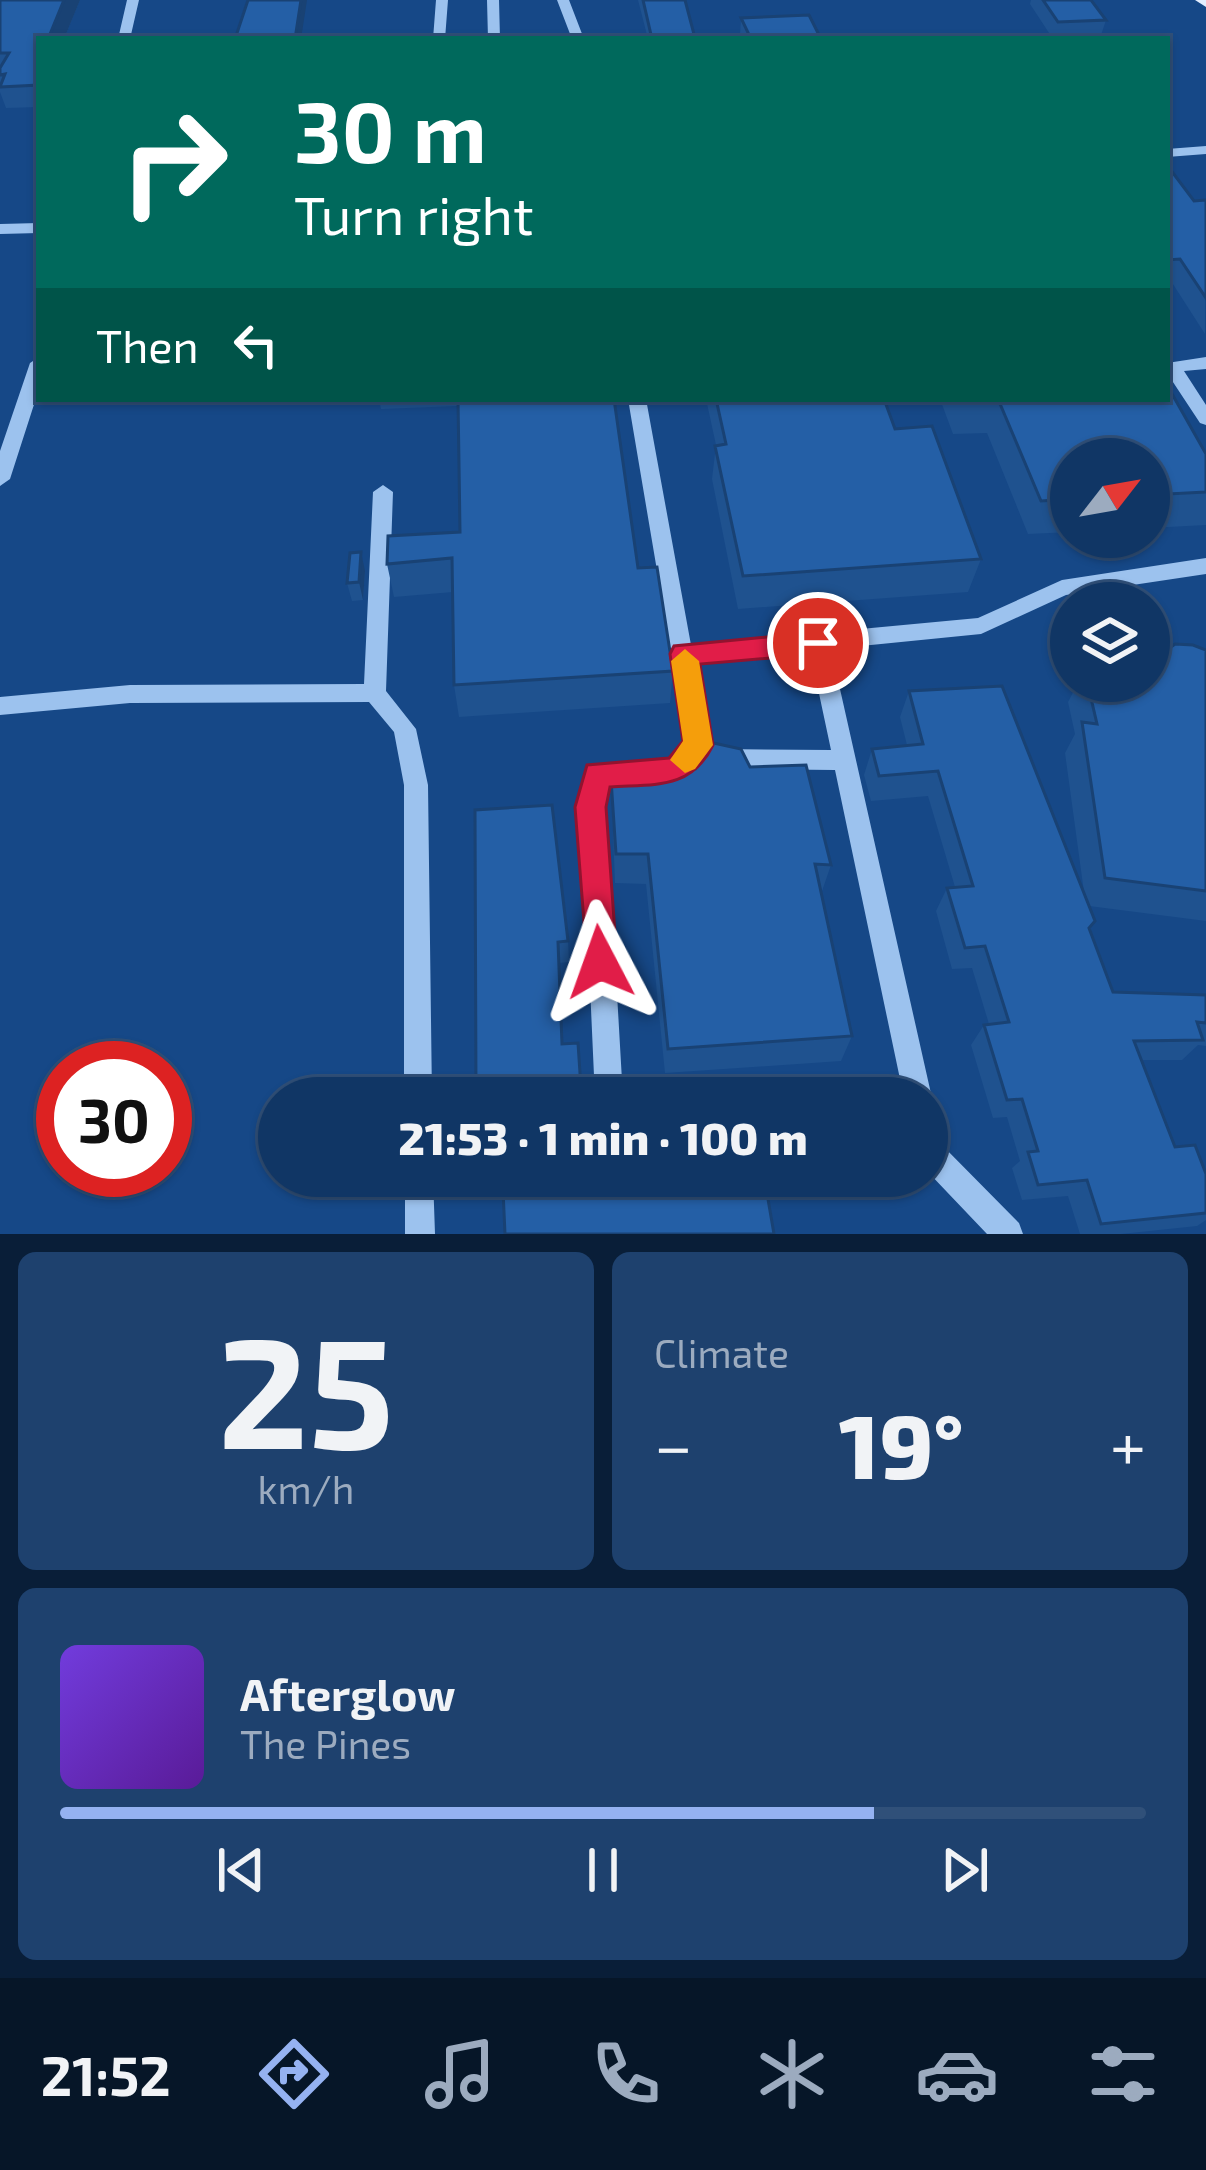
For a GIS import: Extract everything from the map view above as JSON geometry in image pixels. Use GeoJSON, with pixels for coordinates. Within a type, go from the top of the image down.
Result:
{"type":"FeatureCollection","features":[{"type":"Feature","properties":{"kind":"street"},"geometry":{"type":"LineString","coordinates":[[125,36],[133,0]]}},
{"type":"Feature","properties":{"kind":"street"},"geometry":{"type":"LineString","coordinates":[[439,36],[442,0]]}},
{"type":"Feature","properties":{"kind":"street"},"geometry":{"type":"LineString","coordinates":[[493,0],[494,36]]}},
{"type":"Feature","properties":{"kind":"street"},"geometry":{"type":"LineString","coordinates":[[563,0],[577,36]]}},
{"type":"Feature","properties":{"kind":"street"},"geometry":{"type":"LineString","coordinates":[[1170,153],[1206,150]]}},
{"type":"Feature","properties":{"kind":"street"},"geometry":{"type":"LineString","coordinates":[[0,230],[36,228]]}},
{"type":"Feature","properties":{"kind":"street"},"geometry":{"type":"LineString","coordinates":[[1206,363],[1170,367],[1206,419]]}},
{"type":"Feature","properties":{"kind":"street"},"geometry":{"type":"LineString","coordinates":[[0,479],[36,372]]}},
{"type":"Feature","properties":{"kind":"street"},"geometry":{"type":"LineString","coordinates":[[608,1077],[592,786],[598,774],[676,770],[698,745],[639,402]]}},
{"type":"Feature","properties":{"kind":"street"},"geometry":{"type":"LineString","coordinates":[[383,492],[375,693],[405,729],[416,785],[418,1077]]}},
{"type":"Feature","properties":{"kind":"street"},"geometry":{"type":"LineString","coordinates":[[684,654],[981,626],[1061,589],[1206,566]]}},
{"type":"Feature","properties":{"kind":"street"},"geometry":{"type":"LineString","coordinates":[[818,643],[914,1077]]}},
{"type":"Feature","properties":{"kind":"street"},"geometry":{"type":"LineString","coordinates":[[0,706],[130,694],[375,693]]}},
{"type":"Feature","properties":{"kind":"street"},"geometry":{"type":"LineString","coordinates":[[686,759],[844,760]]}},
{"type":"Feature","properties":{"kind":"street"},"geometry":{"type":"LineString","coordinates":[[948,1168],[1008,1234]]}},
{"type":"Feature","properties":{"kind":"street"},"geometry":{"type":"LineString","coordinates":[[419,1197],[420,1234]]}},
{"type":"Feature","properties":{"kind":"building"},"geometry":{"type":"Polygon","coordinates":[[[0,0],[64,0],[49,36],[36,36],[36,85],[0,87],[5,74],[0,75],[0,68],[9,53],[0,53],[0,0]]]}},
{"type":"Feature","properties":{"kind":"building"},"geometry":{"type":"Polygon","coordinates":[[[248,0],[301,0],[295,36],[236,36],[248,0]]]}},
{"type":"Feature","properties":{"kind":"building"},"geometry":{"type":"Polygon","coordinates":[[[643,0],[685,0],[694,36],[651,36],[643,0]]]}},
{"type":"Feature","properties":{"kind":"building"},"geometry":{"type":"Polygon","coordinates":[[[1043,0],[1091,0],[1106,20],[1058,22],[1043,0]]]}},
{"type":"Feature","properties":{"kind":"building"},"geometry":{"type":"Polygon","coordinates":[[[809,15],[820,36],[750,36],[741,18],[809,15]]]}},
{"type":"Feature","properties":{"kind":"building"},"geometry":{"type":"Polygon","coordinates":[[[1170,169],[1194,201],[1206,200],[1206,298],[1180,259],[1170,260],[1170,169]]]}},
{"type":"Feature","properties":{"kind":"building"},"geometry":{"type":"Polygon","coordinates":[[[1170,390],[1206,454],[1206,492],[1170,494],[1170,438],[1050,438],[1050,500],[1041,501],[999,402],[1170,402],[1170,390]]]}},
{"type":"Feature","properties":{"kind":"building"},"geometry":{"type":"Polygon","coordinates":[[[458,402],[614,402],[638,568],[657,567],[673,671],[454,685],[452,558],[387,564],[388,536],[460,532],[458,402]]]}},
{"type":"Feature","properties":{"kind":"building"},"geometry":{"type":"Polygon","coordinates":[[[717,402],[885,402],[895,429],[932,426],[981,559],[743,576],[715,446],[726,444],[717,402]]]}},
{"type":"Feature","properties":{"kind":"building"},"geometry":{"type":"Polygon","coordinates":[[[361,552],[359,582],[347,583],[350,553],[361,552]]]}},
{"type":"Feature","properties":{"kind":"building"},"geometry":{"type":"Polygon","coordinates":[[[1193,645],[1206,650],[1206,891],[1105,878],[1082,722],[1097,724],[1092,702],[1170,702],[1170,648],[1193,645]]]}},
{"type":"Feature","properties":{"kind":"building"},"geometry":{"type":"Polygon","coordinates":[[[1002,686],[1095,921],[1089,928],[1113,992],[1206,995],[1206,1023],[1197,1022],[1203,1040],[1134,1041],[1175,1147],[1195,1145],[1206,1174],[1206,1213],[1101,1224],[1087,1180],[1038,1185],[1028,1152],[1038,1151],[1022,1099],[1007,1100],[984,1025],[1009,1022],[985,946],[965,948],[947,888],[973,886],[938,771],[879,776],[872,749],[923,744],[909,691],[1002,686]]]}},
{"type":"Feature","properties":{"kind":"building"},"geometry":{"type":"Polygon","coordinates":[[[709,742],[741,749],[750,767],[806,765],[831,865],[815,864],[852,1036],[668,1049],[648,854],[616,854],[611,779],[695,769],[695,751],[709,742]]]}},
{"type":"Feature","properties":{"kind":"building"},"geometry":{"type":"Polygon","coordinates":[[[552,805],[568,941],[558,942],[562,1044],[578,1043],[580,1077],[476,1077],[475,810],[552,805]]]}},
{"type":"Feature","properties":{"kind":"building"},"geometry":{"type":"Polygon","coordinates":[[[503,1197],[768,1197],[774,1234],[505,1234],[503,1197]]]}},
{"type":"Feature","properties":{"kind":"slow traffic"},"geometry":{"type":"LineString","coordinates":[[685,661],[698,745],[685,760]]}},
{"type":"Feature","properties":{"kind":"route"},"geometry":{"type":"LineString","coordinates":[[600,962],[591,807],[598,774],[676,770],[698,745],[684,654],[818,643]]}}]}
